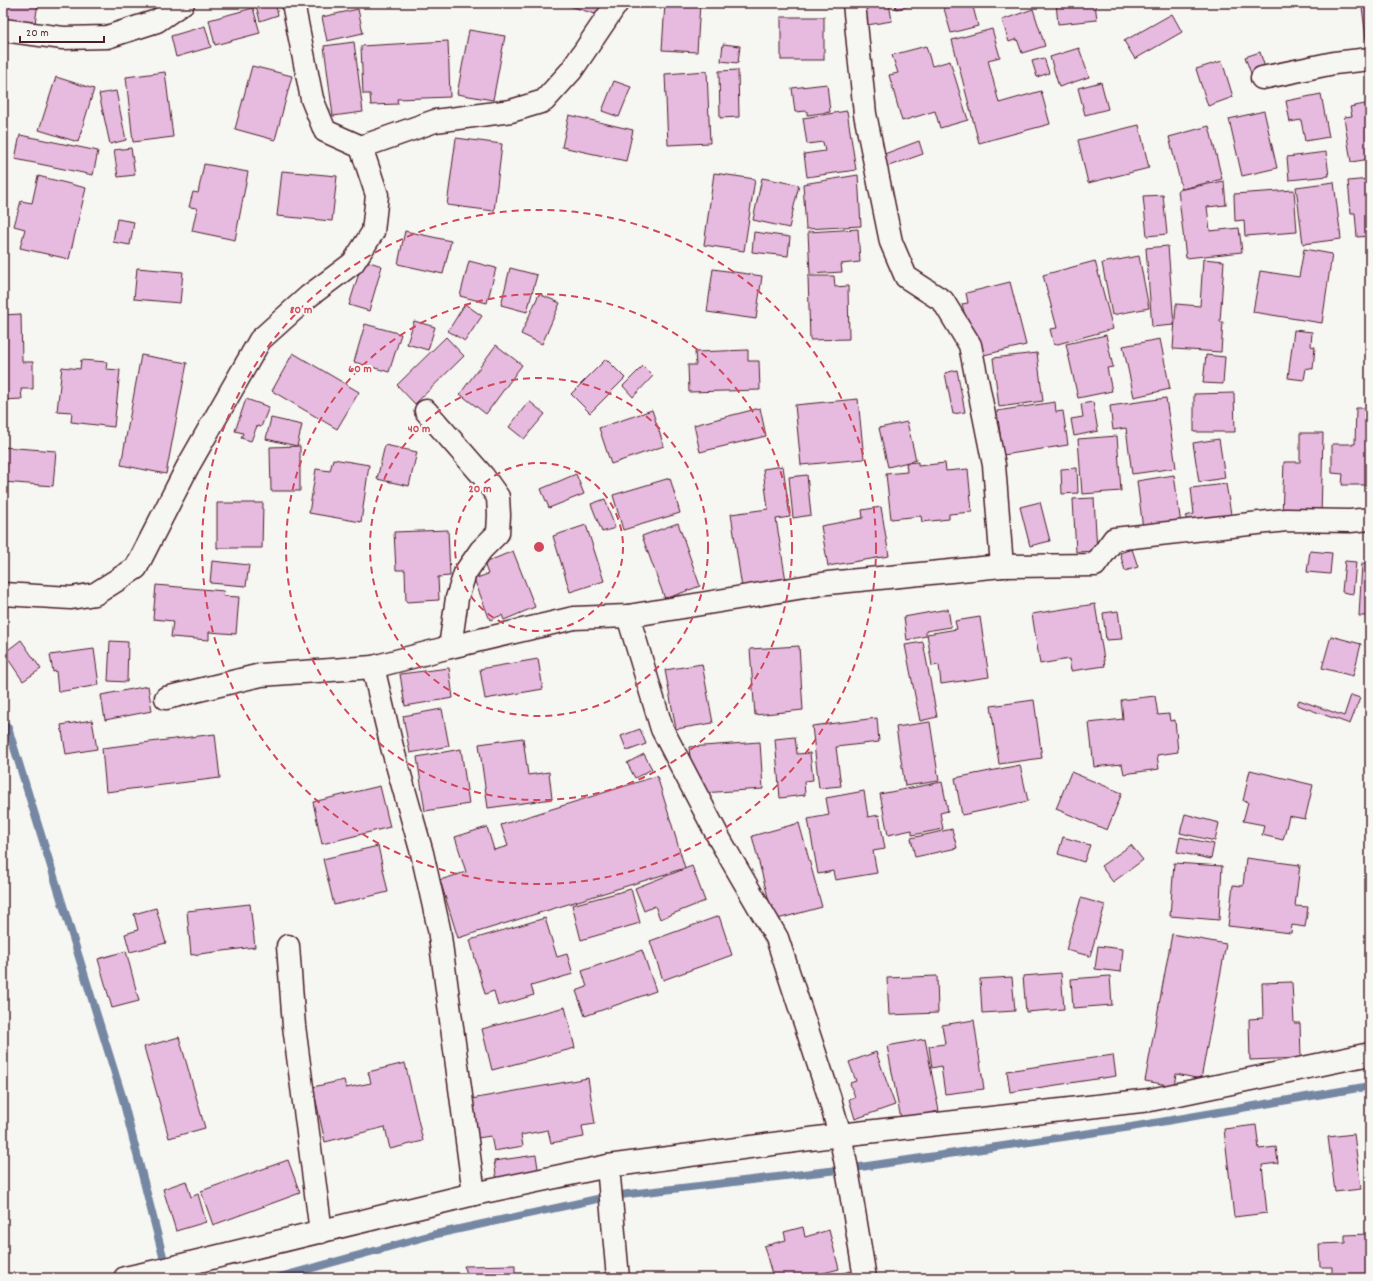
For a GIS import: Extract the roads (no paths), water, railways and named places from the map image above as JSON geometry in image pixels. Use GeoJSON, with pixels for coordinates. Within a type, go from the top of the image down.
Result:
{"type":"FeatureCollection","features":[{"type":"Feature","properties":{"kind":"street"},"geometry":{"type":"LineString","coordinates":[[3,30],[62,38],[107,37],[157,21],[183,3]]}},
{"type":"Feature","properties":{"kind":"street"},"geometry":{"type":"LineString","coordinates":[[293,3],[312,99],[325,131],[361,147],[435,121],[511,111],[544,101],[571,71],[617,3]]}},
{"type":"Feature","properties":{"kind":"street"},"geometry":{"type":"LineString","coordinates":[[854,3],[865,114],[891,242],[906,277],[943,301],[970,345],[994,465],[1002,566]]}},
{"type":"Feature","properties":{"kind":"street"},"geometry":{"type":"LineString","coordinates":[[1262,78],[1334,63],[1370,59]]}},
{"type":"Feature","properties":{"kind":"street"},"geometry":{"type":"LineString","coordinates":[[3,594],[71,598],[95,594],[136,568],[187,468],[260,340],[309,296],[352,263],[373,232],[377,195],[361,147]]}},
{"type":"Feature","properties":{"kind":"street"},"geometry":{"type":"LineString","coordinates":[[426,411],[483,476],[498,497],[498,533],[481,550],[465,573],[457,598],[450,647]]}},
{"type":"Feature","properties":{"kind":"street"},"geometry":{"type":"LineString","coordinates":[[166,698],[261,675],[373,667],[574,618],[628,616],[828,583],[1002,566],[1095,565],[1114,540],[1286,520],[1350,521],[1370,519]]}},
{"type":"Feature","properties":{"kind":"street"},"geometry":{"type":"LineString","coordinates":[[628,616],[662,729],[720,840],[778,938],[829,1096],[840,1135],[865,1278]]}},
{"type":"Feature","properties":{"kind":"street"},"geometry":{"type":"LineString","coordinates":[[373,667],[392,746],[422,852],[439,929],[474,1194]]}},
{"type":"Feature","properties":{"kind":"street"},"geometry":{"type":"LineString","coordinates":[[288,946],[294,1026],[321,1232]]}},
{"type":"Feature","properties":{"kind":"street"},"geometry":{"type":"LineString","coordinates":[[125,1278],[474,1194],[608,1166],[840,1135],[1150,1100],[1370,1054]]}},
{"type":"Feature","properties":{"kind":"street"},"geometry":{"type":"LineString","coordinates":[[608,1166],[618,1278]]}},
{"type":"Feature","properties":{"kind":"waterway"},"geometry":{"type":"LineString","coordinates":[[3,724],[8,728],[122,1096],[166,1268]]}},
{"type":"Feature","properties":{"kind":"waterway"},"geometry":{"type":"LineString","coordinates":[[276,1278],[432,1235],[611,1196],[847,1169],[1131,1127],[1370,1086]]}}]}
